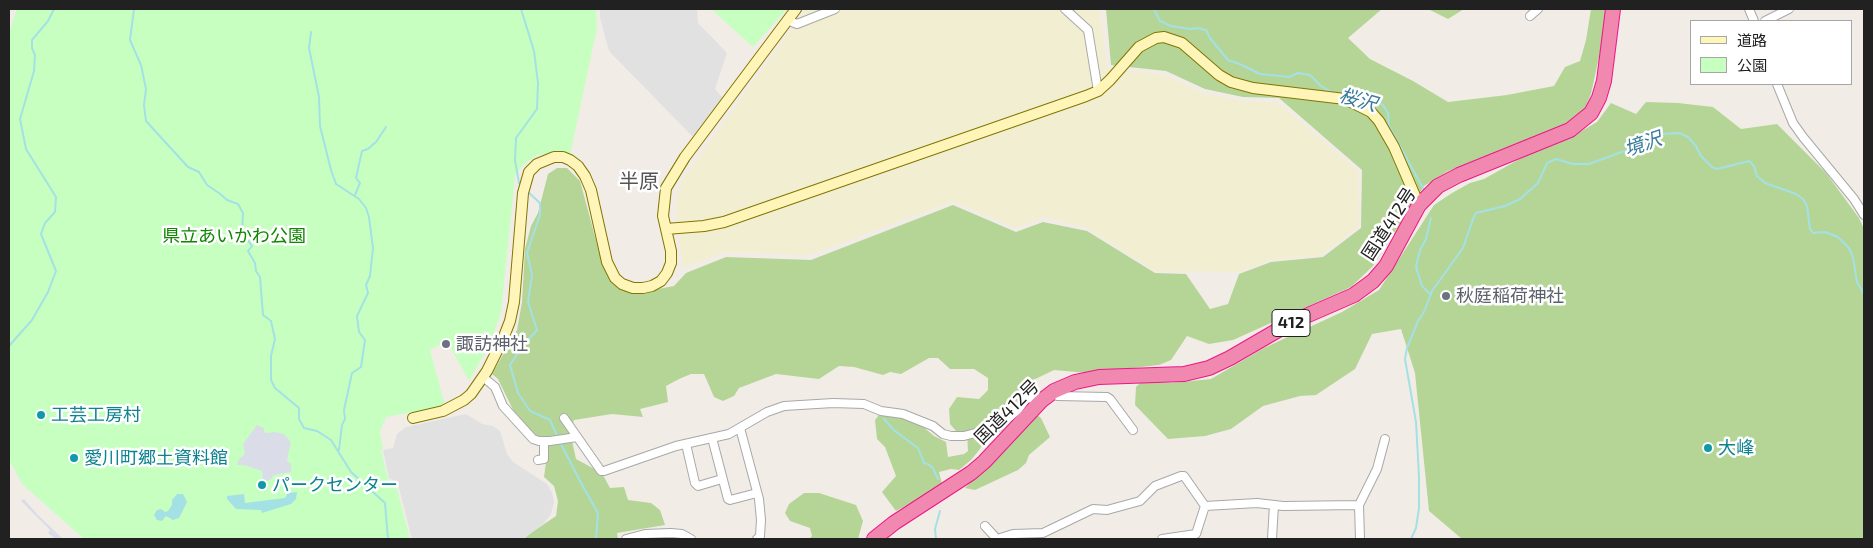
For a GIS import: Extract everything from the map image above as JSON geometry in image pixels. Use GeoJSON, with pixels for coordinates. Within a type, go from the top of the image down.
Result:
{"type":"FeatureCollection","features":[{"type":"Feature","properties":{"kind":"highway","name":"国道412号"},"geometry":{"type":"LineString","coordinates":[[874,539],[894,523],[971,473],[984,462],[1038,404],[1054,391],[1075,382],[1099,377],[1184,374],[1209,368],[1292,322],[1354,295],[1373,282],[1386,266],[1419,205],[1438,186],[1460,175],[1570,130],[1591,113],[1599,98],[1604,81],[1613,9]]}},
{"type":"Feature","properties":{"kind":"street"},"geometry":{"type":"LineString","coordinates":[[413,418],[443,411],[471,394],[483,377],[503,339],[512,313],[524,188],[529,172],[545,159],[563,157],[578,166],[585,176],[591,190],[606,262],[610,271],[622,284],[633,288],[652,286],[660,281],[667,273],[671,263],[671,251],[663,216],[666,188],[675,171],[796,9]]}},
{"type":"Feature","properties":{"kind":"street"},"geometry":{"type":"LineString","coordinates":[[787,20],[793,24],[798,24],[835,9]]}},
{"type":"Feature","properties":{"kind":"street"},"geometry":{"type":"LineString","coordinates":[[1065,9],[1088,30],[1098,91]]}},
{"type":"Feature","properties":{"kind":"street"},"geometry":{"type":"LineString","coordinates":[[1530,16],[1538,9]]}},
{"type":"Feature","properties":{"kind":"street"},"geometry":{"type":"LineString","coordinates":[[1767,20],[1789,9]]}},
{"type":"Feature","properties":{"kind":"street"},"geometry":{"type":"LineString","coordinates":[[666,229],[704,226],[740,217],[1098,91],[1138,47],[1156,38],[1164,38],[1182,44],[1232,82],[1253,88],[1345,99],[1371,112],[1379,121],[1394,147],[1419,205]]}},
{"type":"Feature","properties":{"kind":"street"},"geometry":{"type":"LineString","coordinates":[[1777,85],[1798,130],[1854,199],[1864,215]]}},
{"type":"Feature","properties":{"kind":"street"},"geometry":{"type":"LineString","coordinates":[[483,377],[495,387],[503,406],[529,436],[539,441],[577,437]]}},
{"type":"Feature","properties":{"kind":"street"},"geometry":{"type":"LineString","coordinates":[[1054,391],[1057,396],[1107,397],[1134,430]]}},
{"type":"Feature","properties":{"kind":"street"},"geometry":{"type":"LineString","coordinates":[[564,418],[601,471],[604,471],[686,444],[729,434],[775,408],[798,404],[864,404],[881,411],[903,414],[933,426],[943,434],[964,436],[998,427],[1018,410],[1026,399],[1031,398],[1038,404]]}},
{"type":"Feature","properties":{"kind":"street"},"geometry":{"type":"LineString","coordinates":[[740,428],[757,493],[761,520],[760,536],[757,539]]}},
{"type":"Feature","properties":{"kind":"street"},"geometry":{"type":"LineString","coordinates":[[712,438],[722,479],[730,500],[757,493]]}},
{"type":"Feature","properties":{"kind":"street"},"geometry":{"type":"LineString","coordinates":[[1360,539],[1359,505],[1377,469],[1385,439]]}},
{"type":"Feature","properties":{"kind":"street"},"geometry":{"type":"LineString","coordinates":[[538,460],[544,459],[544,441]]}},
{"type":"Feature","properties":{"kind":"street"},"geometry":{"type":"LineString","coordinates":[[686,444],[695,483],[698,486],[722,479]]}},
{"type":"Feature","properties":{"kind":"street"},"geometry":{"type":"LineString","coordinates":[[984,526],[997,539],[1014,534],[1043,533],[1093,509],[1107,510],[1140,501],[1155,486],[1177,476],[1184,476],[1205,506]]}},
{"type":"Feature","properties":{"kind":"street"},"geometry":{"type":"LineString","coordinates":[[1205,506],[1257,503],[1274,505],[1359,505]]}},
{"type":"Feature","properties":{"kind":"street"},"geometry":{"type":"LineString","coordinates":[[1272,539],[1274,505]]}},
{"type":"Feature","properties":{"kind":"street"},"geometry":{"type":"LineString","coordinates":[[1162,539],[1196,534],[1205,506]]}},
{"type":"Feature","properties":{"kind":"street"},"geometry":{"type":"LineString","coordinates":[[626,539],[645,534],[671,533],[682,534],[691,539]]}},
{"type":"Feature","properties":{"kind":"shaded area"},"geometry":{"type":"Polygon","coordinates":[[[600,9],[697,9],[698,23],[727,53],[715,89],[723,98],[694,135],[692,136],[609,51],[600,18],[600,9]]]}},
{"type":"Feature","properties":{"kind":"shaded area"},"geometry":{"type":"Polygon","coordinates":[[[806,9],[1100,9],[1107,68],[1165,75],[1203,93],[1243,101],[1278,103],[1358,171],[1359,226],[1321,255],[1270,260],[1239,272],[1155,271],[1087,228],[1043,217],[1016,228],[953,201],[809,255],[724,252],[683,268],[676,217],[676,200],[682,180],[806,9]]]}},
{"type":"Feature","properties":{"kind":"shaded area"},"geometry":{"type":"Polygon","coordinates":[[[466,414],[482,424],[493,426],[500,431],[507,454],[513,462],[547,484],[552,493],[554,502],[551,514],[545,522],[524,539],[412,539],[398,484],[389,478],[383,450],[393,448],[397,434],[406,427],[466,414]]]}},
{"type":"Feature","properties":{"kind":"shaded area"},"geometry":{"type":"Polygon","coordinates":[[[257,425],[264,428],[266,433],[284,434],[291,442],[287,460],[291,463],[291,472],[274,475],[270,480],[263,481],[262,471],[244,465],[237,465],[239,459],[245,454],[243,444],[257,425]]]}},
{"type":"Feature","properties":{"kind":"shaded area"},"geometry":{"type":"Polygon","coordinates":[[[24,499],[63,539],[55,539],[48,533],[50,530],[21,501],[24,499]]]}},
{"type":"Feature","properties":{"kind":"green space","name":"県立あいかわ公園"},"geometry":{"type":"Polygon","coordinates":[[[17,9],[596,9],[597,28],[570,155],[555,153],[537,155],[523,165],[515,176],[501,312],[490,344],[469,381],[447,341],[430,350],[445,406],[386,417],[380,431],[383,449],[381,449],[388,479],[396,485],[410,539],[84,539],[22,484],[9,459],[9,33],[17,9]]]}},
{"type":"Feature","properties":{"kind":"green space"},"geometry":{"type":"Polygon","coordinates":[[[711,9],[787,9],[753,47],[711,9]]]}},
{"type":"Feature","properties":{"kind":"green space"},"geometry":{"type":"Polygon","coordinates":[[[1106,9],[1382,9],[1348,38],[1370,59],[1448,102],[1507,95],[1554,86],[1565,67],[1580,61],[1586,40],[1591,9],[1606,9],[1602,43],[1591,94],[1582,115],[1569,124],[1448,171],[1424,186],[1373,266],[1351,287],[1233,340],[1209,344],[1187,336],[1171,360],[1159,365],[1087,373],[1054,370],[1025,384],[1024,395],[993,422],[980,449],[971,460],[959,470],[951,469],[939,472],[942,484],[938,489],[896,511],[882,492],[896,476],[885,447],[877,439],[875,420],[879,415],[893,414],[921,425],[934,436],[946,442],[948,457],[964,454],[968,451],[967,432],[957,432],[950,424],[949,409],[957,397],[979,399],[988,390],[988,378],[974,369],[950,369],[938,358],[929,358],[901,374],[890,372],[883,375],[854,367],[839,366],[819,379],[776,374],[739,388],[734,396],[723,401],[714,397],[704,374],[691,374],[666,386],[668,402],[640,409],[643,417],[612,414],[574,420],[570,432],[576,459],[602,473],[610,488],[624,487],[628,500],[651,503],[660,510],[665,525],[617,533],[618,539],[522,539],[556,516],[558,501],[554,486],[544,477],[548,448],[543,437],[534,437],[517,418],[498,379],[492,374],[517,330],[522,302],[525,249],[531,226],[538,213],[548,174],[557,168],[567,168],[580,181],[601,259],[609,275],[622,289],[636,293],[674,286],[686,273],[726,257],[811,260],[953,205],[1016,232],[1043,222],[1087,231],[1155,273],[1186,274],[1210,309],[1228,304],[1239,274],[1271,262],[1323,257],[1361,228],[1362,170],[1279,98],[1243,97],[1205,89],[1166,71],[1111,65],[1106,9]]]}},
{"type":"Feature","properties":{"kind":"green space"},"geometry":{"type":"Polygon","coordinates":[[[1428,9],[1464,9],[1448,19],[1428,9]]]}},
{"type":"Feature","properties":{"kind":"green space"},"geometry":{"type":"Polygon","coordinates":[[[1646,102],[1713,107],[1741,129],[1777,124],[1826,173],[1859,218],[1864,229],[1864,539],[1462,539],[1429,511],[1415,373],[1401,329],[1372,334],[1355,369],[1316,395],[1300,396],[1263,406],[1231,429],[1205,436],[1168,439],[1135,405],[1136,387],[1142,381],[1171,383],[1211,379],[1264,348],[1342,312],[1379,290],[1434,205],[1470,183],[1484,179],[1532,152],[1575,135],[1597,122],[1611,103],[1636,114],[1646,102]]]}},
{"type":"Feature","properties":{"kind":"green space"},"geometry":{"type":"Polygon","coordinates":[[[1036,414],[1041,418],[1050,437],[1029,455],[1026,463],[1018,470],[975,490],[965,488],[1036,414]]]}},
{"type":"Feature","properties":{"kind":"green space"},"geometry":{"type":"Polygon","coordinates":[[[804,493],[819,493],[856,505],[863,521],[858,539],[809,539],[812,536],[810,528],[790,521],[785,513],[789,504],[804,493]]]}},
{"type":"Feature","properties":{"kind":"water"},"geometry":{"type":"Polygon","coordinates":[[[297,492],[296,499],[291,504],[262,513],[261,510],[236,509],[227,499],[227,496],[244,494],[245,503],[285,498],[288,493],[297,492]]]}},
{"type":"Feature","properties":{"kind":"water"},"geometry":{"type":"Polygon","coordinates":[[[177,494],[183,494],[187,502],[179,518],[173,520],[166,516],[162,521],[157,520],[154,515],[157,510],[168,511],[172,505],[172,500],[177,494]]]}},
{"type":"Feature","properties":{"kind":"waterway"},"geometry":{"type":"LineString","coordinates":[[9,346],[32,320],[48,292],[56,271],[41,234],[45,223],[55,212],[56,197],[26,149],[20,119],[34,71],[35,55],[32,48],[32,40],[48,21],[54,9]]}},
{"type":"Feature","properties":{"kind":"waterway"},"geometry":{"type":"LineString","coordinates":[[134,9],[130,40],[141,65],[146,89],[144,105],[146,121],[188,167],[199,172],[207,185],[227,200],[238,204],[243,213],[242,232],[252,246],[248,251],[260,277],[263,315],[271,321],[275,339],[271,356],[271,380],[275,388],[299,408],[299,419],[304,428],[317,431],[331,440],[351,472],[385,503],[388,539]]}},
{"type":"Feature","properties":{"kind":"waterway"},"geometry":{"type":"LineString","coordinates":[[521,9],[534,51],[538,83],[537,109],[516,138],[515,160],[519,183],[522,186]]}},
{"type":"Feature","properties":{"kind":"waterway","name":"桜沢"},"geometry":{"type":"LineString","coordinates":[[1154,9],[1160,21],[1171,26],[1206,30],[1210,38],[1228,60],[1260,74],[1289,77],[1298,73],[1310,75],[1321,86],[1333,93]]}},
{"type":"Feature","properties":{"kind":"waterway"},"geometry":{"type":"LineString","coordinates":[[311,32],[309,48],[319,97],[320,126],[331,170],[336,184],[359,199],[366,208],[373,248],[370,276],[366,285],[368,293],[357,316],[359,332],[365,340],[361,367],[352,373],[344,410],[345,419],[342,425],[339,450]]}},
{"type":"Feature","properties":{"kind":"waterway","name":"桜沢"},"geometry":{"type":"LineString","coordinates":[[1357,99],[1364,103],[1376,102],[1383,105],[1388,113],[1389,126],[1424,190]]}},
{"type":"Feature","properties":{"kind":"waterway"},"geometry":{"type":"LineString","coordinates":[[355,195],[360,183],[356,178],[362,151],[368,149],[376,142],[386,127]]}},
{"type":"Feature","properties":{"kind":"waterway","name":"境沢"},"geometry":{"type":"LineString","coordinates":[[1411,539],[1416,528],[1419,508],[1419,477],[1416,422],[1405,359],[1407,348],[1432,291],[1463,248],[1476,213],[1505,206],[1520,199],[1538,183],[1547,163],[1556,159],[1573,164],[1589,164],[1638,146],[1663,134],[1679,133],[1688,137],[1696,146],[1701,156],[1712,167],[1717,169],[1749,161],[1754,166],[1757,176],[1765,183],[1796,194],[1803,199],[1807,206],[1810,229],[1813,233],[1825,232],[1838,237],[1849,248],[1853,257],[1857,282],[1864,294]]}},
{"type":"Feature","properties":{"kind":"waterway"},"geometry":{"type":"LineString","coordinates":[[527,191],[540,203],[540,215],[527,253],[532,275],[528,302],[537,330],[510,365],[518,393],[530,411],[550,420],[558,438]]}},
{"type":"Feature","properties":{"kind":"waterway","name":"桜沢"},"geometry":{"type":"LineString","coordinates":[[1431,218],[1416,267],[1422,286],[1431,295]]}},
{"type":"Feature","properties":{"kind":"waterway"},"geometry":{"type":"LineString","coordinates":[[884,419],[895,431],[918,448],[924,463],[933,468],[938,479]]}},
{"type":"Feature","properties":{"kind":"waterway"},"geometry":{"type":"LineString","coordinates":[[560,442],[598,513],[596,539]]}},
{"type":"Feature","properties":{"kind":"waterway"},"geometry":{"type":"LineString","coordinates":[[936,539],[935,529],[940,511]]}},
{"type":"Feature","properties":{"kind":"place","name":"秋庭稲荷神社"},"geometry":{"type":"Point","coordinates":[1446,296]}},
{"type":"Feature","properties":{"kind":"place","name":"諏訪神社"},"geometry":{"type":"Point","coordinates":[446,344]}},
{"type":"Feature","properties":{"kind":"place","name":"工芸工房村"},"geometry":{"type":"Point","coordinates":[41,415]}},
{"type":"Feature","properties":{"kind":"place","name":"大峰"},"geometry":{"type":"Point","coordinates":[1708,448]}},
{"type":"Feature","properties":{"kind":"place","name":"愛川町郷土資料館"},"geometry":{"type":"Point","coordinates":[74,458]}},
{"type":"Feature","properties":{"kind":"place","name":"パークセンター"},"geometry":{"type":"Point","coordinates":[262,485]}},
{"type":"Feature","properties":{"kind":"district","name":"半原"},"geometry":{"type":"Point","coordinates":[639,181]}}]}
